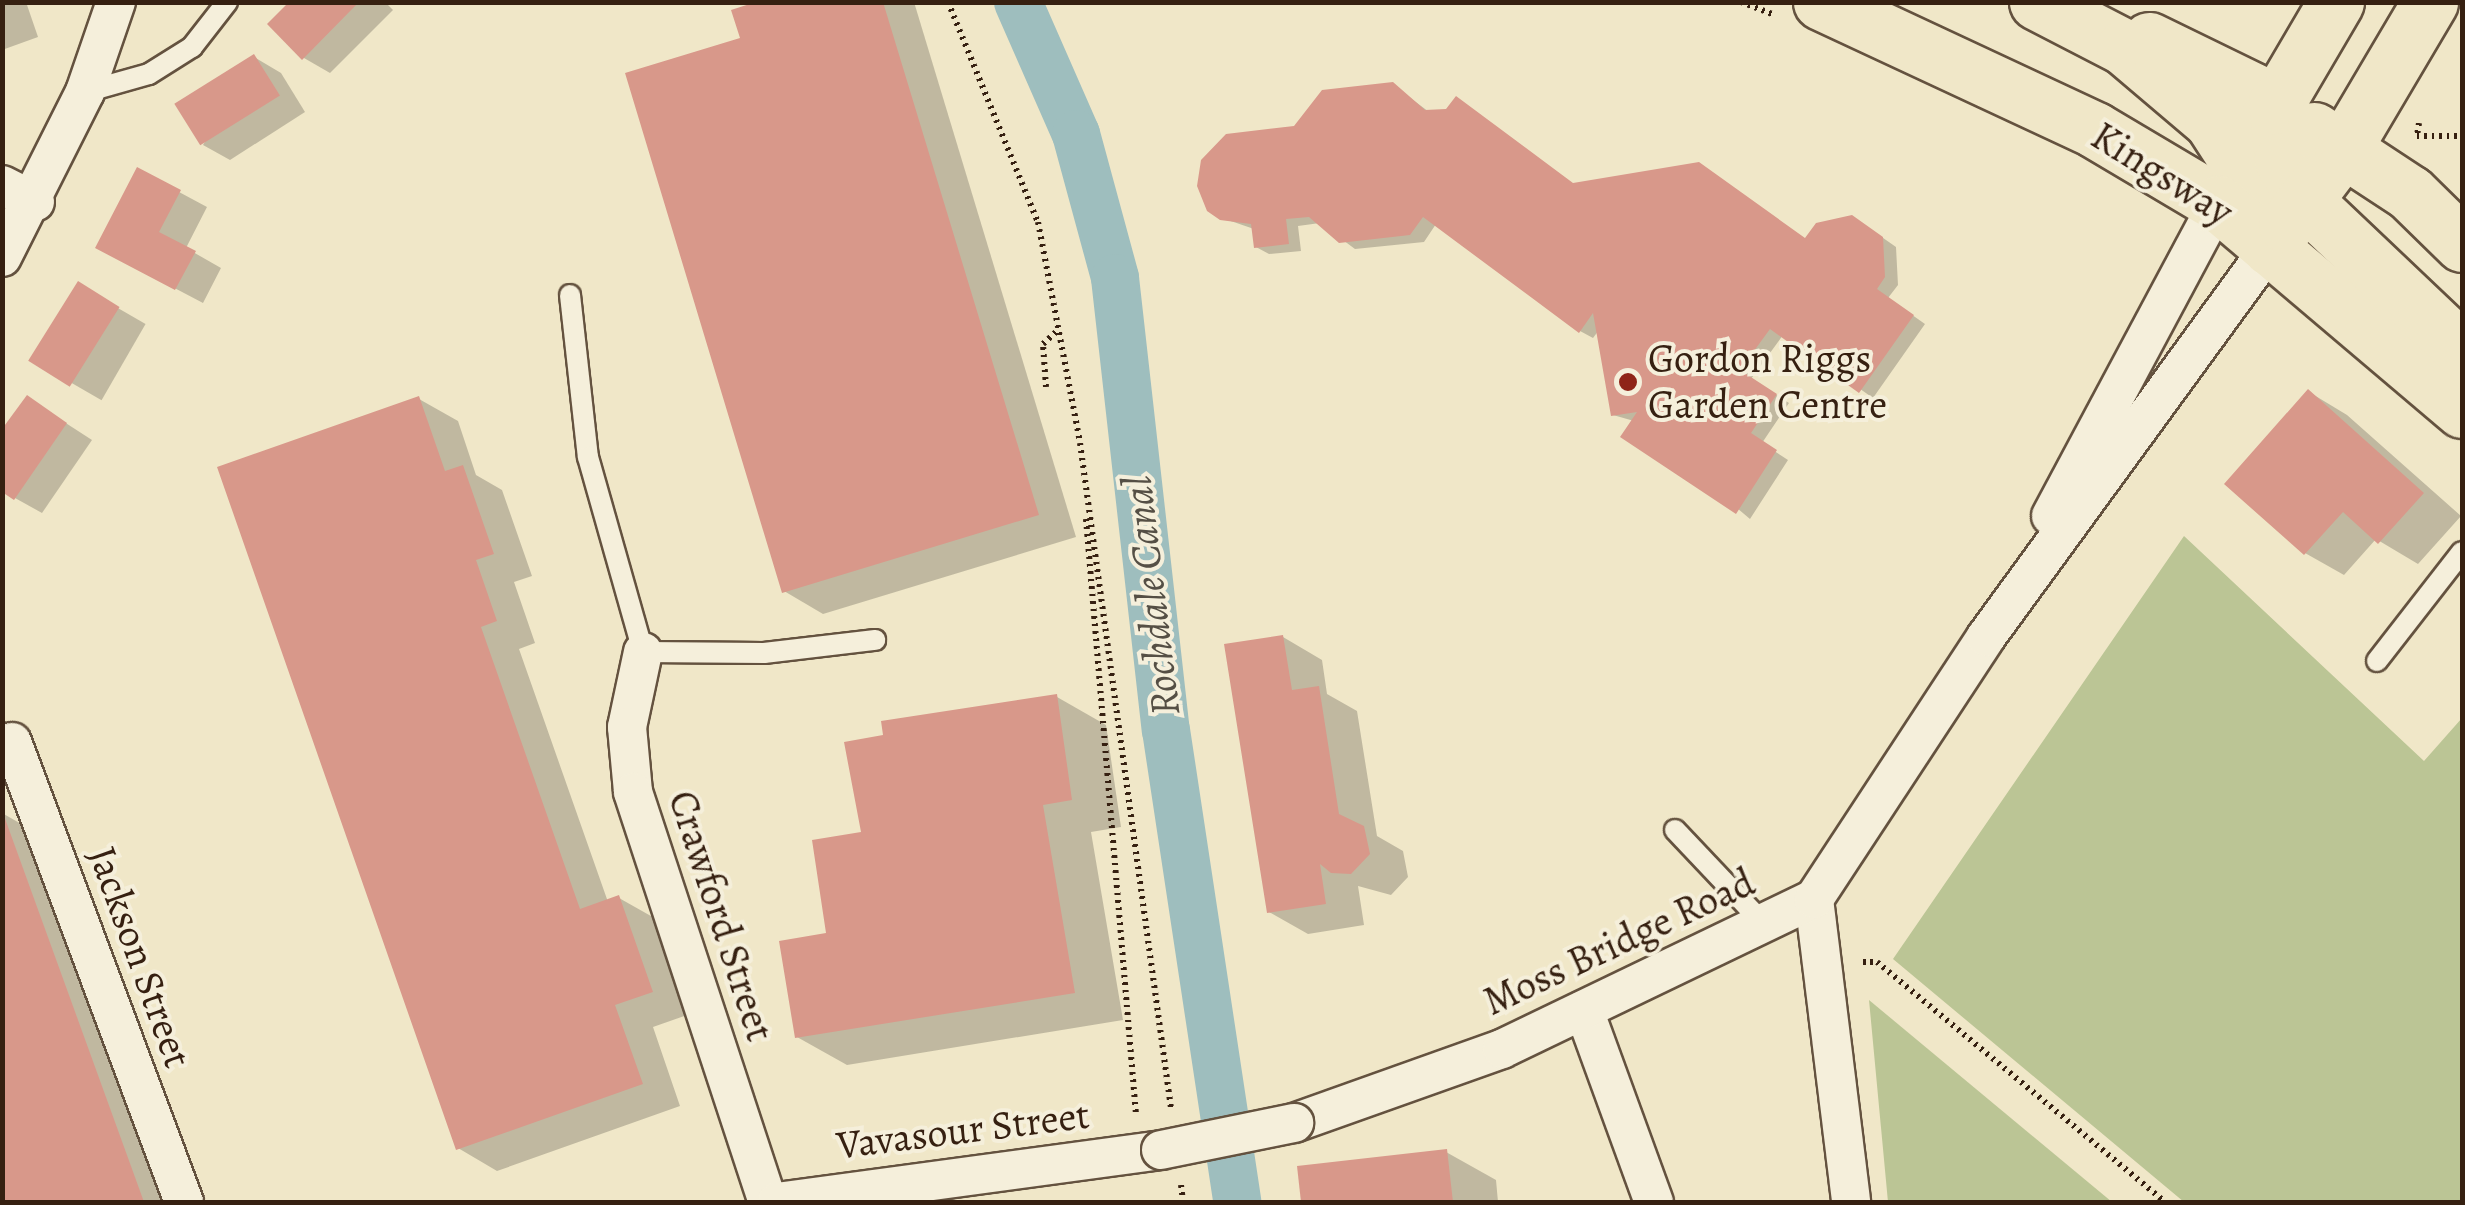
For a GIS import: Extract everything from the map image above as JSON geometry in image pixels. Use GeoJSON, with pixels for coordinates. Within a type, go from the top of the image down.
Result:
{"type":"FeatureCollection","features":[{"type":"Feature","properties":{"kind":"main road","name":"Kingsway"},"geometry":{"type":"LineString","coordinates":[[1821,2],[2095,130],[2229,183],[2270,248],[2462,410]]}},
{"type":"Feature","properties":{"kind":"main road"},"geometry":{"type":"LineString","coordinates":[[2037,2],[2124,47],[2178,89],[2229,183]]}},
{"type":"Feature","properties":{"kind":"main road"},"geometry":{"type":"LineString","coordinates":[[2053,2],[2091,12],[2276,102],[2342,151],[2410,193],[2462,244]]}},
{"type":"Feature","properties":{"kind":"main road"},"geometry":{"type":"LineString","coordinates":[[2229,183],[2336,2]]}},
{"type":"Feature","properties":{"kind":"main road"},"geometry":{"type":"LineString","coordinates":[[2270,248],[2342,151],[2430,2]]}},
{"type":"Feature","properties":{"kind":"main road"},"geometry":{"type":"LineString","coordinates":[[2276,102],[2282,160],[2304,200],[2462,350]]}},
{"type":"Feature","properties":{"kind":"street"},"geometry":{"type":"LineString","coordinates":[[2,257],[18,194],[85,92],[116,2]]}},
{"type":"Feature","properties":{"kind":"street","name":"Moss Bridge Road"},"geometry":{"type":"LineString","coordinates":[[1986,637],[2229,183]]}},
{"type":"Feature","properties":{"kind":"street","name":"Moss Bridge Road"},"geometry":{"type":"LineString","coordinates":[[1163,1148],[1294,1123],[1502,1049],[1814,899],[1986,637],[2270,248]]}},
{"type":"Feature","properties":{"kind":"street","name":"Crawford Street"},"geometry":{"type":"LineString","coordinates":[[643,652],[627,727],[632,792],[768,1202]]}},
{"type":"Feature","properties":{"kind":"street","name":"Jackson Street"},"geometry":{"type":"LineString","coordinates":[[12,742],[184,1202]]}},
{"type":"Feature","properties":{"kind":"street"},"geometry":{"type":"LineString","coordinates":[[1814,899],[1851,1202]]}},
{"type":"Feature","properties":{"kind":"street"},"geometry":{"type":"LineString","coordinates":[[1584,1010],[1654,1202]]}},
{"type":"Feature","properties":{"kind":"street","name":"Vavasour Street"},"geometry":{"type":"LineString","coordinates":[[777,1202],[1163,1148]]}},
{"type":"Feature","properties":{"kind":"lane"},"geometry":{"type":"LineString","coordinates":[[85,92],[164,65],[192,47],[227,2]]}},
{"type":"Feature","properties":{"kind":"lane"},"geometry":{"type":"LineString","coordinates":[[570,295],[588,458],[643,652],[764,653],[875,640]]}},
{"type":"Feature","properties":{"kind":"lane"},"geometry":{"type":"LineString","coordinates":[[2377,660],[2462,552]]}},
{"type":"Feature","properties":{"kind":"lane"},"geometry":{"type":"LineString","coordinates":[[1675,830],[1764,924]]}},
{"type":"Feature","properties":{"kind":"path"},"geometry":{"type":"LineString","coordinates":[[948,2],[1038,222],[1080,442],[1163,1148],[1183,1202]]}},
{"type":"Feature","properties":{"kind":"path"},"geometry":{"type":"LineString","coordinates":[[1046,387],[1044,344],[1058,330]]}},
{"type":"Feature","properties":{"kind":"path"},"geometry":{"type":"LineString","coordinates":[[1080,442],[1163,1148]]}},
{"type":"Feature","properties":{"kind":"path"},"geometry":{"type":"LineString","coordinates":[[1822,962],[1877,962],[2165,1202]]}},
{"type":"Feature","properties":{"kind":"green space"},"geometry":{"type":"Polygon","coordinates":[[[2184,536],[2424,761],[2462,718],[2462,1202],[2184,1202],[1893,959],[2184,536]]]}},
{"type":"Feature","properties":{"kind":"green space"},"geometry":{"type":"Polygon","coordinates":[[[1869,1000],[2112,1202],[1888,1202],[1869,1000]]]}},
{"type":"Feature","properties":{"kind":"building"},"geometry":{"type":"Polygon","coordinates":[[[289,2],[359,2],[302,60],[267,24],[289,2]]]}},
{"type":"Feature","properties":{"kind":"building"},"geometry":{"type":"Polygon","coordinates":[[[756,2],[883,2],[1039,515],[782,593],[625,73],[740,38],[731,10],[756,2]]]}},
{"type":"Feature","properties":{"kind":"building"},"geometry":{"type":"Polygon","coordinates":[[[254,54],[280,96],[200,145],[174,104],[254,54]]]}},
{"type":"Feature","properties":{"kind":"building"},"geometry":{"type":"Polygon","coordinates":[[[1393,82],[1425,110],[1446,109],[1456,96],[1573,183],[1699,162],[1805,238],[1816,223],[1852,215],[1883,237],[1885,277],[1877,289],[1914,315],[1859,393],[1770,329],[1740,370],[1777,394],[1751,433],[1777,450],[1736,514],[1620,437],[1637,412],[1611,416],[1593,313],[1579,333],[1423,217],[1410,235],[1339,243],[1309,217],[1286,219],[1289,244],[1254,248],[1251,224],[1220,220],[1207,211],[1197,186],[1201,160],[1226,134],[1294,126],[1322,90],[1393,82]]]}},
{"type":"Feature","properties":{"kind":"building"},"geometry":{"type":"Polygon","coordinates":[[[137,167],[181,190],[159,232],[196,251],[175,290],[95,248],[137,167]]]}},
{"type":"Feature","properties":{"kind":"building"},"geometry":{"type":"Polygon","coordinates":[[[78,281],[120,307],[70,387],[28,361],[78,281]]]}},
{"type":"Feature","properties":{"kind":"building"},"geometry":{"type":"Polygon","coordinates":[[[2308,389],[2424,493],[2378,544],[2343,512],[2304,555],[2224,484],[2308,389]]]}},
{"type":"Feature","properties":{"kind":"building"},"geometry":{"type":"Polygon","coordinates":[[[27,395],[67,423],[14,500],[2,492],[2,429],[27,395]]]}},
{"type":"Feature","properties":{"kind":"building"},"geometry":{"type":"Polygon","coordinates":[[[419,396],[445,471],[463,465],[494,554],[476,560],[497,621],[481,627],[580,909],[619,895],[653,992],[615,1005],[643,1084],[456,1150],[217,467],[419,396]]]}},
{"type":"Feature","properties":{"kind":"building"},"geometry":{"type":"Polygon","coordinates":[[[1283,635],[1292,690],[1319,686],[1339,814],[1364,826],[1370,854],[1351,874],[1331,873],[1320,864],[1326,904],[1267,913],[1224,644],[1283,635]]]}},
{"type":"Feature","properties":{"kind":"building"},"geometry":{"type":"Polygon","coordinates":[[[1057,694],[1072,800],[1043,805],[1075,993],[795,1038],[779,941],[826,933],[812,840],[861,832],[844,742],[883,735],[881,721],[1057,694]]]}},
{"type":"Feature","properties":{"kind":"building"},"geometry":{"type":"Polygon","coordinates":[[[3,813],[144,1202],[2,1202],[3,813]]]}},
{"type":"Feature","properties":{"kind":"building"},"geometry":{"type":"Polygon","coordinates":[[[1447,1149],[1453,1202],[1301,1202],[1297,1166],[1447,1149]]]}},
{"type":"Feature","properties":{"kind":"waterway","name":"Rochdale Canal"},"geometry":{"type":"LineString","coordinates":[[1018,2],[1076,134],[1115,278],[1166,730],[1237,1202]]}},
{"type":"Feature","properties":{"kind":"place","name":"Gordon Riggs Garden Centre"},"geometry":{"type":"Point","coordinates":[1628,382]}}]}
